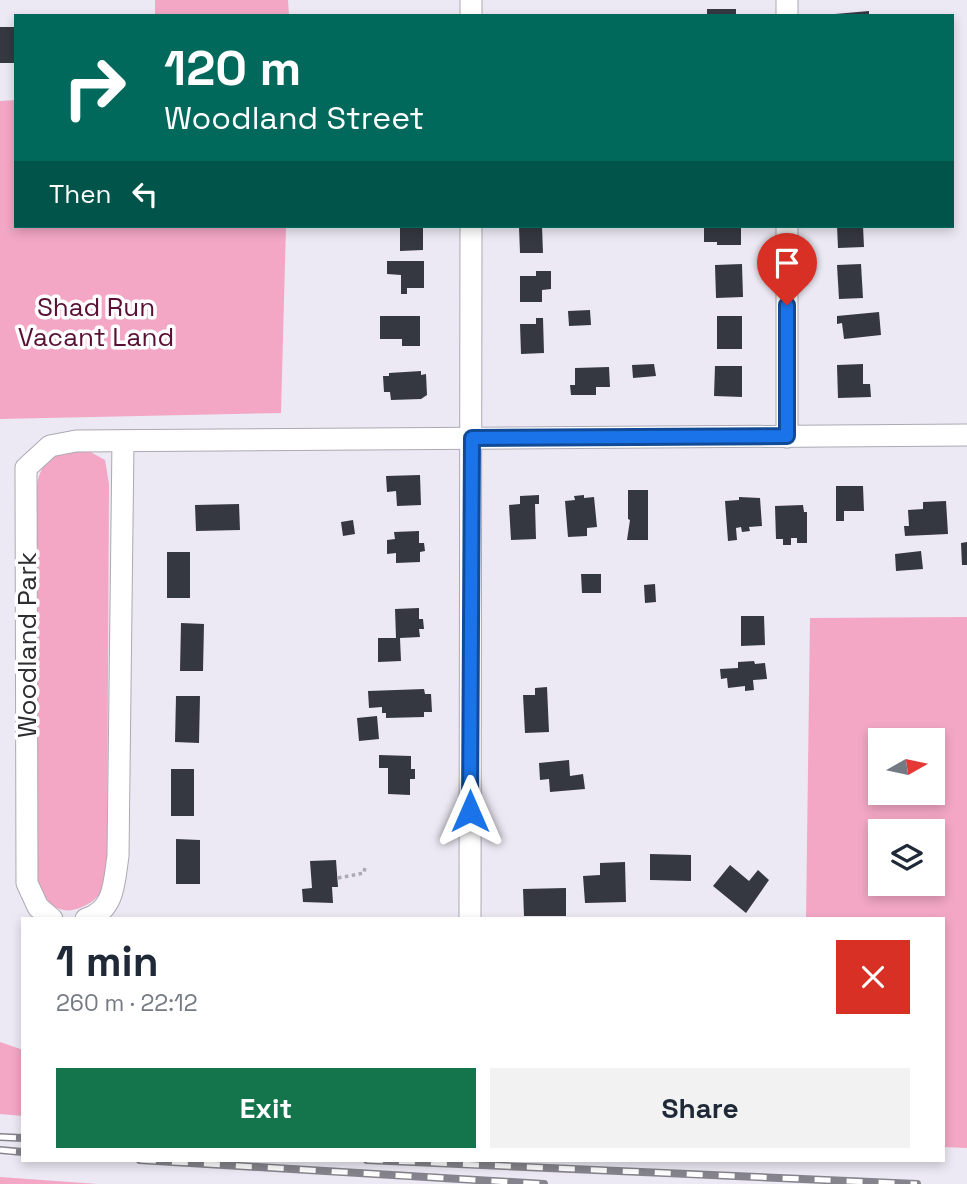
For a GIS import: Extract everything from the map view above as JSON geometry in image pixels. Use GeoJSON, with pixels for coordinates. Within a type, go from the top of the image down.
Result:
{"type":"FeatureCollection","features":[{"type":"Feature","properties":{"kind":"street"},"geometry":{"type":"LineString","coordinates":[[470,917],[471,228]]}},
{"type":"Feature","properties":{"kind":"street"},"geometry":{"type":"LineString","coordinates":[[787,228],[787,436]]}},
{"type":"Feature","properties":{"kind":"street","name":"Woodland Park"},"geometry":{"type":"LineString","coordinates":[[50,917],[38,907],[27,883],[26,468],[50,446],[76,441],[967,435]]}},
{"type":"Feature","properties":{"kind":"street"},"geometry":{"type":"LineString","coordinates":[[92,917],[98,915],[111,896],[118,856],[123,441]]}},
{"type":"Feature","properties":{"kind":"path"},"geometry":{"type":"LineString","coordinates":[[338,878],[365,873],[365,867]]}},
{"type":"Feature","properties":{"kind":"green space"},"geometry":{"type":"Polygon","coordinates":[[[155,0],[288,0],[289,14],[155,14],[155,0]]]}},
{"type":"Feature","properties":{"kind":"green space","name":"Shad Run Vacant Land"},"geometry":{"type":"Polygon","coordinates":[[[14,100],[14,228],[286,228],[281,413],[0,419],[0,101],[14,100]]]}},
{"type":"Feature","properties":{"kind":"green space"},"geometry":{"type":"Polygon","coordinates":[[[85,449],[105,460],[109,484],[107,866],[104,886],[97,898],[82,907],[66,910],[53,906],[48,901],[36,880],[35,500],[38,478],[48,460],[60,453],[85,449]]]}},
{"type":"Feature","properties":{"kind":"green space"},"geometry":{"type":"Polygon","coordinates":[[[967,617],[967,1148],[945,1147],[945,917],[806,917],[810,618],[967,617]]]}},
{"type":"Feature","properties":{"kind":"green space"},"geometry":{"type":"Polygon","coordinates":[[[0,1042],[21,1049],[21,1116],[0,1114],[0,1042]]]}},
{"type":"Feature","properties":{"kind":"green space"},"geometry":{"type":"Polygon","coordinates":[[[0,1177],[98,1184],[0,1184],[0,1177]]]}},
{"type":"Feature","properties":{"kind":"building"},"geometry":{"type":"Polygon","coordinates":[[[707,9],[736,9],[736,14],[707,14],[707,9]]]}},
{"type":"Feature","properties":{"kind":"building"},"geometry":{"type":"Polygon","coordinates":[[[869,11],[869,14],[835,14],[869,11]]]}},
{"type":"Feature","properties":{"kind":"building"},"geometry":{"type":"Polygon","coordinates":[[[0,27],[14,27],[14,63],[0,63],[0,27]]]}},
{"type":"Feature","properties":{"kind":"building"},"geometry":{"type":"Polygon","coordinates":[[[400,228],[423,228],[423,250],[400,251],[400,228]]]}},
{"type":"Feature","properties":{"kind":"building"},"geometry":{"type":"Polygon","coordinates":[[[519,228],[542,228],[543,253],[520,253],[519,228]]]}},
{"type":"Feature","properties":{"kind":"building"},"geometry":{"type":"Polygon","coordinates":[[[704,228],[741,228],[741,245],[704,242],[704,228]]]}},
{"type":"Feature","properties":{"kind":"building"},"geometry":{"type":"Polygon","coordinates":[[[837,228],[863,228],[864,247],[838,248],[837,228]]]}},
{"type":"Feature","properties":{"kind":"building"},"geometry":{"type":"Polygon","coordinates":[[[387,261],[424,261],[424,288],[407,288],[407,294],[401,294],[401,275],[387,274],[387,261]]]}},
{"type":"Feature","properties":{"kind":"building"},"geometry":{"type":"Polygon","coordinates":[[[742,264],[743,297],[716,298],[715,265],[742,264]]]}},
{"type":"Feature","properties":{"kind":"building"},"geometry":{"type":"Polygon","coordinates":[[[861,264],[863,298],[839,299],[837,265],[861,264]]]}},
{"type":"Feature","properties":{"kind":"building"},"geometry":{"type":"Polygon","coordinates":[[[536,271],[551,271],[551,289],[542,290],[542,302],[520,302],[520,276],[536,276],[536,271]]]}},
{"type":"Feature","properties":{"kind":"building"},"geometry":{"type":"Polygon","coordinates":[[[590,310],[591,325],[569,326],[568,311],[590,310]]]}},
{"type":"Feature","properties":{"kind":"building"},"geometry":{"type":"Polygon","coordinates":[[[879,312],[881,335],[844,339],[842,323],[837,324],[837,316],[879,312]]]}},
{"type":"Feature","properties":{"kind":"building"},"geometry":{"type":"Polygon","coordinates":[[[380,316],[420,316],[420,346],[402,346],[402,339],[380,339],[380,316]]]}},
{"type":"Feature","properties":{"kind":"building"},"geometry":{"type":"Polygon","coordinates":[[[717,316],[742,316],[742,349],[717,349],[717,316]]]}},
{"type":"Feature","properties":{"kind":"building"},"geometry":{"type":"Polygon","coordinates":[[[536,318],[543,318],[544,353],[521,354],[520,324],[536,324],[536,318]]]}},
{"type":"Feature","properties":{"kind":"building"},"geometry":{"type":"Polygon","coordinates":[[[654,364],[656,376],[633,378],[632,365],[654,364]]]}},
{"type":"Feature","properties":{"kind":"building"},"geometry":{"type":"Polygon","coordinates":[[[863,364],[863,384],[870,384],[871,397],[838,398],[837,365],[863,364]]]}},
{"type":"Feature","properties":{"kind":"building"},"geometry":{"type":"Polygon","coordinates":[[[715,366],[742,366],[742,397],[714,396],[715,366]]]}},
{"type":"Feature","properties":{"kind":"building"},"geometry":{"type":"Polygon","coordinates":[[[609,367],[610,387],[596,387],[596,395],[571,395],[570,385],[575,385],[575,368],[609,367]]]}},
{"type":"Feature","properties":{"kind":"building"},"geometry":{"type":"Polygon","coordinates":[[[421,371],[421,375],[426,374],[427,395],[421,399],[391,400],[390,392],[384,392],[383,376],[389,376],[389,373],[421,371]]]}},
{"type":"Feature","properties":{"kind":"building"},"geometry":{"type":"Polygon","coordinates":[[[420,475],[421,505],[397,506],[396,491],[387,492],[386,476],[420,475]]]}},
{"type":"Feature","properties":{"kind":"building"},"geometry":{"type":"Polygon","coordinates":[[[836,486],[863,486],[864,511],[844,511],[844,521],[836,521],[836,486]]]}},
{"type":"Feature","properties":{"kind":"building"},"geometry":{"type":"Polygon","coordinates":[[[628,490],[648,490],[648,540],[627,540],[630,520],[628,490]]]}},
{"type":"Feature","properties":{"kind":"building"},"geometry":{"type":"Polygon","coordinates":[[[539,495],[539,504],[535,504],[536,539],[511,540],[509,505],[520,504],[520,496],[539,495]]]}},
{"type":"Feature","properties":{"kind":"building"},"geometry":{"type":"Polygon","coordinates":[[[584,495],[584,498],[594,497],[597,527],[587,528],[587,536],[568,537],[565,501],[584,495]]]}},
{"type":"Feature","properties":{"kind":"building"},"geometry":{"type":"Polygon","coordinates":[[[739,497],[760,498],[762,526],[749,527],[750,531],[742,532],[741,527],[736,528],[737,540],[728,541],[725,501],[739,500],[739,497]]]}},
{"type":"Feature","properties":{"kind":"building"},"geometry":{"type":"Polygon","coordinates":[[[946,501],[948,534],[905,536],[904,526],[909,526],[908,510],[923,509],[923,502],[946,501]]]}},
{"type":"Feature","properties":{"kind":"building"},"geometry":{"type":"Polygon","coordinates":[[[239,504],[240,530],[196,531],[195,505],[239,504]]]}},
{"type":"Feature","properties":{"kind":"building"},"geometry":{"type":"Polygon","coordinates":[[[803,505],[804,512],[807,512],[807,543],[797,543],[797,538],[791,538],[791,545],[783,545],[783,539],[776,539],[775,506],[803,505]]]}},
{"type":"Feature","properties":{"kind":"building"},"geometry":{"type":"Polygon","coordinates":[[[353,520],[355,534],[343,536],[341,522],[353,520]]]}},
{"type":"Feature","properties":{"kind":"building"},"geometry":{"type":"Polygon","coordinates":[[[419,531],[419,543],[424,543],[425,551],[420,552],[420,562],[396,563],[396,553],[387,554],[387,540],[395,539],[394,532],[419,531]]]}},
{"type":"Feature","properties":{"kind":"building"},"geometry":{"type":"Polygon","coordinates":[[[967,542],[967,565],[962,565],[961,543],[967,542]]]}},
{"type":"Feature","properties":{"kind":"building"},"geometry":{"type":"Polygon","coordinates":[[[921,551],[923,569],[896,571],[895,554],[921,551]]]}},
{"type":"Feature","properties":{"kind":"building"},"geometry":{"type":"Polygon","coordinates":[[[167,552],[190,552],[190,598],[167,598],[167,552]]]}},
{"type":"Feature","properties":{"kind":"building"},"geometry":{"type":"Polygon","coordinates":[[[581,574],[601,574],[601,593],[582,593],[581,574]]]}},
{"type":"Feature","properties":{"kind":"building"},"geometry":{"type":"Polygon","coordinates":[[[655,584],[656,602],[645,603],[644,585],[655,584]]]}},
{"type":"Feature","properties":{"kind":"building"},"geometry":{"type":"Polygon","coordinates":[[[419,608],[419,619],[423,619],[424,629],[419,629],[420,637],[400,638],[401,661],[378,662],[378,638],[396,638],[395,609],[419,608]]]}},
{"type":"Feature","properties":{"kind":"building"},"geometry":{"type":"Polygon","coordinates":[[[741,616],[764,616],[765,645],[741,646],[741,616]]]}},
{"type":"Feature","properties":{"kind":"building"},"geometry":{"type":"Polygon","coordinates":[[[181,623],[204,624],[203,671],[180,671],[181,623]]]}},
{"type":"Feature","properties":{"kind":"building"},"geometry":{"type":"Polygon","coordinates":[[[754,661],[755,664],[765,663],[767,679],[753,680],[754,690],[745,691],[745,686],[728,688],[727,678],[721,679],[720,669],[738,668],[738,662],[754,661]]]}},
{"type":"Feature","properties":{"kind":"building"},"geometry":{"type":"Polygon","coordinates":[[[547,687],[549,732],[525,733],[523,695],[535,695],[535,688],[547,687]]]}},
{"type":"Feature","properties":{"kind":"building"},"geometry":{"type":"Polygon","coordinates":[[[424,689],[425,694],[431,694],[432,712],[424,712],[424,717],[386,718],[382,707],[369,708],[368,691],[424,689]]]}},
{"type":"Feature","properties":{"kind":"building"},"geometry":{"type":"Polygon","coordinates":[[[176,696],[200,696],[199,743],[175,742],[176,696]]]}},
{"type":"Feature","properties":{"kind":"building"},"geometry":{"type":"Polygon","coordinates":[[[377,716],[379,739],[359,741],[357,718],[377,716]]]}},
{"type":"Feature","properties":{"kind":"building"},"geometry":{"type":"Polygon","coordinates":[[[379,755],[411,756],[411,769],[415,769],[415,779],[410,779],[410,795],[388,794],[388,768],[379,768],[379,755]]]}},
{"type":"Feature","properties":{"kind":"building"},"geometry":{"type":"Polygon","coordinates":[[[569,760],[570,776],[583,774],[585,789],[550,792],[549,779],[540,780],[539,763],[569,760]]]}},
{"type":"Feature","properties":{"kind":"building"},"geometry":{"type":"Polygon","coordinates":[[[171,769],[194,769],[194,816],[171,816],[171,769]]]}},
{"type":"Feature","properties":{"kind":"building"},"geometry":{"type":"Polygon","coordinates":[[[176,839],[200,840],[200,884],[176,884],[176,839]]]}},
{"type":"Feature","properties":{"kind":"building"},"geometry":{"type":"Polygon","coordinates":[[[650,854],[691,855],[691,881],[650,880],[650,854]]]}},
{"type":"Feature","properties":{"kind":"building"},"geometry":{"type":"Polygon","coordinates":[[[336,860],[338,887],[332,887],[333,903],[303,902],[302,889],[312,888],[310,861],[336,860]]]}},
{"type":"Feature","properties":{"kind":"building"},"geometry":{"type":"Polygon","coordinates":[[[625,862],[626,902],[585,903],[583,876],[600,875],[600,863],[625,862]]]}},
{"type":"Feature","properties":{"kind":"building"},"geometry":{"type":"Polygon","coordinates":[[[730,865],[749,881],[758,870],[769,880],[746,913],[713,886],[730,865]]]}},
{"type":"Feature","properties":{"kind":"building"},"geometry":{"type":"Polygon","coordinates":[[[566,888],[566,916],[524,916],[523,889],[566,888]]]}},
{"type":"Feature","properties":{"kind":"railway"},"geometry":{"type":"LineString","coordinates":[[0,1137],[21,1138]]}},
{"type":"Feature","properties":{"kind":"railway"},"geometry":{"type":"LineString","coordinates":[[0,1150],[21,1152]]}},
{"type":"Feature","properties":{"kind":"railway"},"geometry":{"type":"LineString","coordinates":[[174,1162],[544,1184]]}},
{"type":"Feature","properties":{"kind":"railway"},"geometry":{"type":"LineString","coordinates":[[413,1162],[917,1184]]}},
{"type":"Feature","properties":{"kind":"route"},"geometry":{"type":"LineString","coordinates":[[470,811],[472,438],[787,436],[787,305]]}}]}
